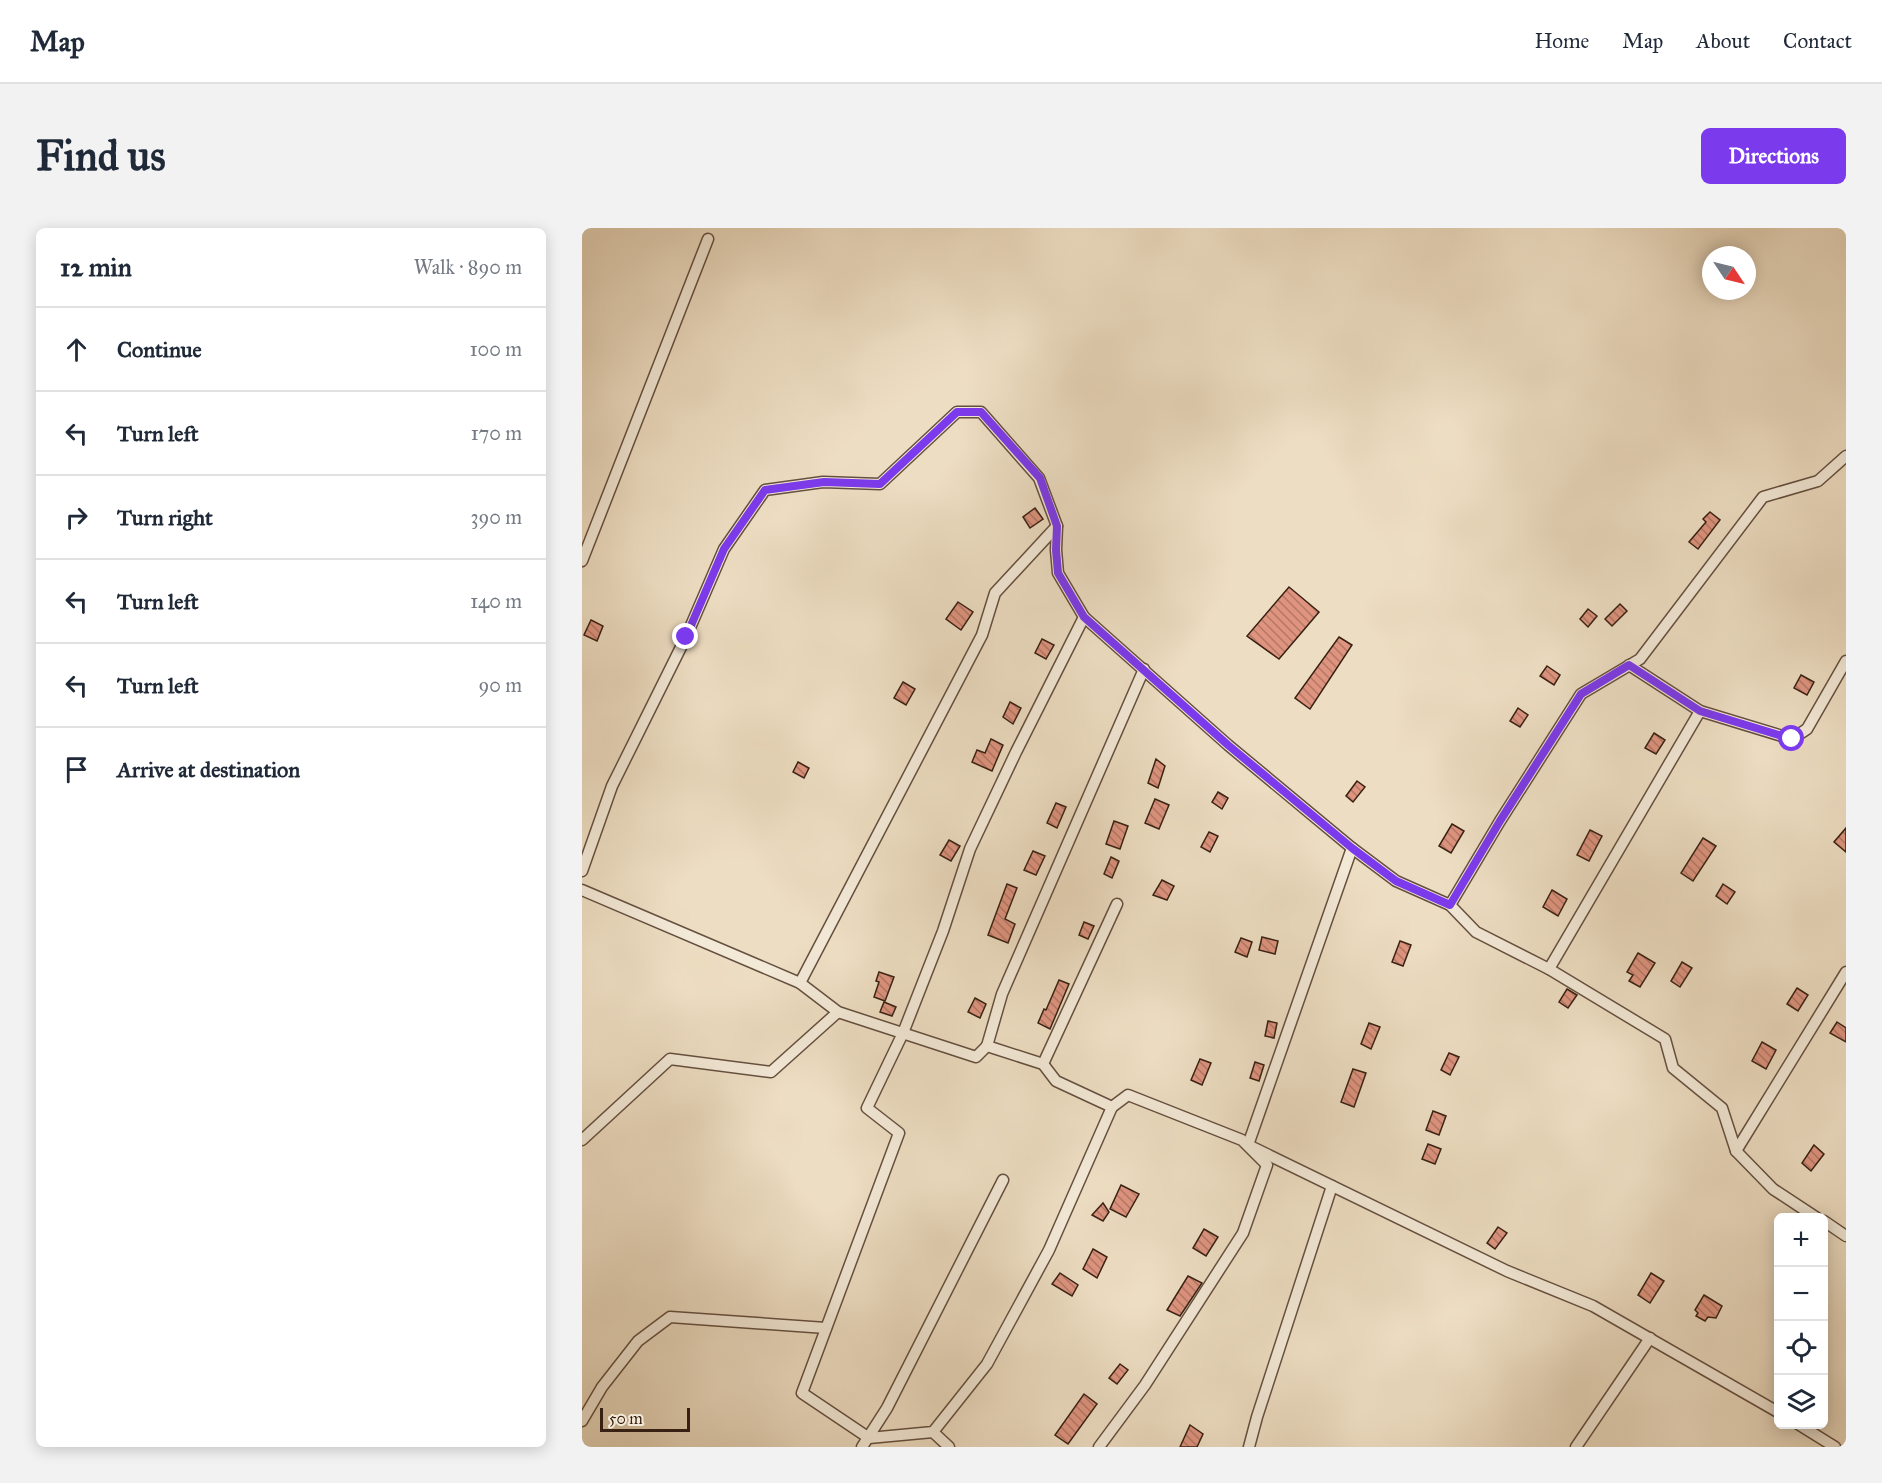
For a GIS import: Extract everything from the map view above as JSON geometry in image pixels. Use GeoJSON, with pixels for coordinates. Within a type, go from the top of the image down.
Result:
{"type":"FeatureCollection","features":[{"type":"Feature","properties":{"kind":"street"},"geometry":{"type":"LineString","coordinates":[[582,561],[708,239]]}},
{"type":"Feature","properties":{"kind":"street"},"geometry":{"type":"LineString","coordinates":[[582,871],[612,786],[686,637],[724,549],[765,490],[824,482],[880,484],[957,412],[981,412],[1040,478],[1057,526],[1058,573],[1084,617],[1228,745],[1352,848],[1396,881],[1450,905],[1476,932],[1549,969],[1665,1039],[1673,1068],[1722,1108],[1736,1151],[1773,1189],[1809,1213]]}},
{"type":"Feature","properties":{"kind":"street"},"geometry":{"type":"LineString","coordinates":[[1450,905],[1500,821],[1581,694],[1640,659],[1763,497],[1818,481],[1846,456]]}},
{"type":"Feature","properties":{"kind":"street"},"geometry":{"type":"LineString","coordinates":[[800,983],[982,635],[995,593],[1057,526]]}},
{"type":"Feature","properties":{"kind":"street"},"geometry":{"type":"LineString","coordinates":[[1084,617],[970,849],[943,931],[903,1033],[867,1108],[899,1133],[802,1393],[866,1442],[933,1432],[993,1354],[1049,1250],[1112,1107],[1128,1095],[1242,1140],[1267,1165],[1243,1233],[1145,1385],[1099,1447]]}},
{"type":"Feature","properties":{"kind":"street"},"geometry":{"type":"LineString","coordinates":[[1629,665],[1700,711],[1792,739],[1808,729],[1846,661]]}},
{"type":"Feature","properties":{"kind":"street"},"geometry":{"type":"LineString","coordinates":[[582,890],[800,983],[838,1012],[976,1057],[987,1046],[1002,994],[1144,669]]}},
{"type":"Feature","properties":{"kind":"street"},"geometry":{"type":"LineString","coordinates":[[1549,969],[1700,711]]}},
{"type":"Feature","properties":{"kind":"street"},"geometry":{"type":"LineString","coordinates":[[1248,1145],[1352,848]]}},
{"type":"Feature","properties":{"kind":"street"},"geometry":{"type":"LineString","coordinates":[[1043,1064],[1118,904]]}},
{"type":"Feature","properties":{"kind":"street"},"geometry":{"type":"LineString","coordinates":[[1736,1151],[1846,972]]}},
{"type":"Feature","properties":{"kind":"street"},"geometry":{"type":"LineString","coordinates":[[582,1140],[670,1059],[771,1072],[838,1012]]}},
{"type":"Feature","properties":{"kind":"street"},"geometry":{"type":"LineString","coordinates":[[987,1046],[1043,1064],[1056,1082],[1112,1107]]}},
{"type":"Feature","properties":{"kind":"street"},"geometry":{"type":"LineString","coordinates":[[1248,1145],[1507,1271],[1593,1306],[1774,1409]]}},
{"type":"Feature","properties":{"kind":"street"},"geometry":{"type":"LineString","coordinates":[[866,1442],[887,1408],[1003,1180]]}},
{"type":"Feature","properties":{"kind":"street"},"geometry":{"type":"LineString","coordinates":[[1249,1447],[1332,1186]]}},
{"type":"Feature","properties":{"kind":"street"},"geometry":{"type":"LineString","coordinates":[[1828,1224],[1846,1236]]}},
{"type":"Feature","properties":{"kind":"street"},"geometry":{"type":"LineString","coordinates":[[582,1421],[603,1387],[638,1341],[670,1317],[826,1328]]}},
{"type":"Feature","properties":{"kind":"street"},"geometry":{"type":"LineString","coordinates":[[1575,1447],[1650,1338]]}},
{"type":"Feature","properties":{"kind":"street"},"geometry":{"type":"LineString","coordinates":[[1805,1429],[1835,1447]]}},
{"type":"Feature","properties":{"kind":"street"},"geometry":{"type":"LineString","coordinates":[[933,1432],[949,1447]]}},
{"type":"Feature","properties":{"kind":"building"},"geometry":{"type":"Polygon","coordinates":[[[1035,508],[1043,519],[1030,528],[1023,517],[1035,508]]]}},
{"type":"Feature","properties":{"kind":"building"},"geometry":{"type":"Polygon","coordinates":[[[1710,512],[1720,520],[1698,549],[1689,542],[1706,522],[1703,519],[1710,512]]]}},
{"type":"Feature","properties":{"kind":"building"},"geometry":{"type":"Polygon","coordinates":[[[1289,587],[1319,612],[1279,659],[1247,636],[1289,587]]]}},
{"type":"Feature","properties":{"kind":"building"},"geometry":{"type":"Polygon","coordinates":[[[958,602],[973,612],[961,630],[946,619],[958,602]]]}},
{"type":"Feature","properties":{"kind":"building"},"geometry":{"type":"Polygon","coordinates":[[[1620,604],[1627,611],[1612,626],[1605,619],[1620,604]]]}},
{"type":"Feature","properties":{"kind":"building"},"geometry":{"type":"Polygon","coordinates":[[[1588,609],[1597,616],[1588,627],[1580,619],[1588,609]]]}},
{"type":"Feature","properties":{"kind":"building"},"geometry":{"type":"Polygon","coordinates":[[[591,620],[603,626],[597,641],[584,635],[591,620]]]}},
{"type":"Feature","properties":{"kind":"building"},"geometry":{"type":"Polygon","coordinates":[[[1339,637],[1352,645],[1310,709],[1295,698],[1339,637]]]}},
{"type":"Feature","properties":{"kind":"building"},"geometry":{"type":"Polygon","coordinates":[[[1042,639],[1054,645],[1046,659],[1035,653],[1042,639]]]}},
{"type":"Feature","properties":{"kind":"building"},"geometry":{"type":"Polygon","coordinates":[[[1547,666],[1560,675],[1554,685],[1540,676],[1547,666]]]}},
{"type":"Feature","properties":{"kind":"building"},"geometry":{"type":"Polygon","coordinates":[[[1801,675],[1814,682],[1807,695],[1794,688],[1801,675]]]}},
{"type":"Feature","properties":{"kind":"building"},"geometry":{"type":"Polygon","coordinates":[[[903,682],[915,689],[906,705],[894,698],[903,682]]]}},
{"type":"Feature","properties":{"kind":"building"},"geometry":{"type":"Polygon","coordinates":[[[1010,702],[1021,708],[1013,724],[1003,717],[1010,702]]]}},
{"type":"Feature","properties":{"kind":"building"},"geometry":{"type":"Polygon","coordinates":[[[1518,708],[1528,715],[1520,727],[1510,721],[1518,708]]]}},
{"type":"Feature","properties":{"kind":"building"},"geometry":{"type":"Polygon","coordinates":[[[1654,733],[1665,740],[1656,754],[1645,748],[1654,733]]]}},
{"type":"Feature","properties":{"kind":"building"},"geometry":{"type":"Polygon","coordinates":[[[991,739],[1003,745],[992,771],[972,762],[977,750],[985,753],[991,739]]]}},
{"type":"Feature","properties":{"kind":"building"},"geometry":{"type":"Polygon","coordinates":[[[1156,759],[1165,766],[1158,788],[1148,783],[1156,759]]]}},
{"type":"Feature","properties":{"kind":"building"},"geometry":{"type":"Polygon","coordinates":[[[798,762],[809,768],[804,778],[793,772],[798,762]]]}},
{"type":"Feature","properties":{"kind":"building"},"geometry":{"type":"Polygon","coordinates":[[[1357,781],[1365,787],[1353,802],[1346,796],[1357,781]]]}},
{"type":"Feature","properties":{"kind":"building"},"geometry":{"type":"Polygon","coordinates":[[[1218,792],[1228,798],[1222,809],[1212,802],[1218,792]]]}},
{"type":"Feature","properties":{"kind":"building"},"geometry":{"type":"Polygon","coordinates":[[[1155,799],[1169,805],[1159,829],[1145,823],[1155,799]]]}},
{"type":"Feature","properties":{"kind":"building"},"geometry":{"type":"Polygon","coordinates":[[[1056,803],[1066,807],[1057,828],[1047,823],[1056,803]]]}},
{"type":"Feature","properties":{"kind":"building"},"geometry":{"type":"Polygon","coordinates":[[[1114,821],[1128,826],[1120,849],[1106,844],[1114,821]]]}},
{"type":"Feature","properties":{"kind":"building"},"geometry":{"type":"Polygon","coordinates":[[[1452,824],[1464,831],[1451,853],[1439,846],[1452,824]]]}},
{"type":"Feature","properties":{"kind":"building"},"geometry":{"type":"Polygon","coordinates":[[[1846,828],[1846,852],[1834,842],[1846,828]]]}},
{"type":"Feature","properties":{"kind":"building"},"geometry":{"type":"Polygon","coordinates":[[[1590,830],[1602,836],[1589,861],[1577,855],[1590,830]]]}},
{"type":"Feature","properties":{"kind":"building"},"geometry":{"type":"Polygon","coordinates":[[[1209,832],[1218,836],[1210,852],[1201,847],[1209,832]]]}},
{"type":"Feature","properties":{"kind":"building"},"geometry":{"type":"Polygon","coordinates":[[[1703,838],[1716,846],[1693,881],[1681,873],[1703,838]]]}},
{"type":"Feature","properties":{"kind":"building"},"geometry":{"type":"Polygon","coordinates":[[[949,840],[960,846],[951,861],[940,855],[949,840]]]}},
{"type":"Feature","properties":{"kind":"building"},"geometry":{"type":"Polygon","coordinates":[[[1033,851],[1045,856],[1036,875],[1024,870],[1033,851]]]}},
{"type":"Feature","properties":{"kind":"building"},"geometry":{"type":"Polygon","coordinates":[[[1111,857],[1119,861],[1112,878],[1104,874],[1111,857]]]}},
{"type":"Feature","properties":{"kind":"building"},"geometry":{"type":"Polygon","coordinates":[[[1162,880],[1174,886],[1167,900],[1153,895],[1162,880]]]}},
{"type":"Feature","properties":{"kind":"building"},"geometry":{"type":"Polygon","coordinates":[[[1007,884],[1017,888],[1005,919],[1015,924],[1008,943],[988,935],[1007,884]]]}},
{"type":"Feature","properties":{"kind":"building"},"geometry":{"type":"Polygon","coordinates":[[[1723,884],[1735,892],[1727,904],[1716,896],[1723,884]]]}},
{"type":"Feature","properties":{"kind":"building"},"geometry":{"type":"Polygon","coordinates":[[[1552,890],[1567,899],[1558,916],[1543,907],[1552,890]]]}},
{"type":"Feature","properties":{"kind":"building"},"geometry":{"type":"Polygon","coordinates":[[[1084,922],[1094,926],[1088,939],[1079,935],[1084,922]]]}},
{"type":"Feature","properties":{"kind":"building"},"geometry":{"type":"Polygon","coordinates":[[[1262,937],[1278,941],[1275,954],[1259,950],[1262,937]]]}},
{"type":"Feature","properties":{"kind":"building"},"geometry":{"type":"Polygon","coordinates":[[[1241,938],[1252,942],[1247,957],[1235,952],[1241,938]]]}},
{"type":"Feature","properties":{"kind":"building"},"geometry":{"type":"Polygon","coordinates":[[[1400,941],[1411,945],[1403,966],[1392,962],[1400,941]]]}},
{"type":"Feature","properties":{"kind":"building"},"geometry":{"type":"Polygon","coordinates":[[[1638,953],[1655,963],[1640,987],[1629,981],[1633,975],[1627,972],[1638,953]]]}},
{"type":"Feature","properties":{"kind":"building"},"geometry":{"type":"Polygon","coordinates":[[[1682,962],[1692,968],[1680,987],[1671,981],[1682,962]]]}},
{"type":"Feature","properties":{"kind":"building"},"geometry":{"type":"Polygon","coordinates":[[[879,972],[894,977],[885,1001],[874,997],[879,982],[876,981],[879,972]]]}},
{"type":"Feature","properties":{"kind":"building"},"geometry":{"type":"Polygon","coordinates":[[[1059,980],[1069,984],[1050,1029],[1038,1023],[1059,980]]]}},
{"type":"Feature","properties":{"kind":"building"},"geometry":{"type":"Polygon","coordinates":[[[1797,988],[1808,995],[1798,1011],[1787,1004],[1797,988]]]}},
{"type":"Feature","properties":{"kind":"building"},"geometry":{"type":"Polygon","coordinates":[[[1567,989],[1577,995],[1568,1008],[1559,1002],[1567,989]]]}},
{"type":"Feature","properties":{"kind":"building"},"geometry":{"type":"Polygon","coordinates":[[[975,998],[986,1004],[980,1018],[968,1012],[975,998]]]}},
{"type":"Feature","properties":{"kind":"building"},"geometry":{"type":"Polygon","coordinates":[[[884,1002],[896,1007],[892,1016],[880,1012],[884,1002]]]}},
{"type":"Feature","properties":{"kind":"building"},"geometry":{"type":"Polygon","coordinates":[[[1268,1021],[1277,1023],[1274,1038],[1265,1036],[1268,1021]]]}},
{"type":"Feature","properties":{"kind":"building"},"geometry":{"type":"Polygon","coordinates":[[[1837,1022],[1846,1028],[1846,1042],[1830,1033],[1837,1022]]]}},
{"type":"Feature","properties":{"kind":"building"},"geometry":{"type":"Polygon","coordinates":[[[1369,1023],[1380,1027],[1371,1049],[1361,1044],[1369,1023]]]}},
{"type":"Feature","properties":{"kind":"building"},"geometry":{"type":"Polygon","coordinates":[[[1762,1042],[1776,1050],[1766,1069],[1752,1061],[1762,1042]]]}},
{"type":"Feature","properties":{"kind":"building"},"geometry":{"type":"Polygon","coordinates":[[[1449,1053],[1459,1057],[1450,1075],[1441,1070],[1449,1053]]]}},
{"type":"Feature","properties":{"kind":"building"},"geometry":{"type":"Polygon","coordinates":[[[1200,1059],[1211,1063],[1202,1085],[1191,1080],[1200,1059]]]}},
{"type":"Feature","properties":{"kind":"building"},"geometry":{"type":"Polygon","coordinates":[[[1255,1062],[1264,1065],[1259,1081],[1250,1078],[1255,1062]]]}},
{"type":"Feature","properties":{"kind":"building"},"geometry":{"type":"Polygon","coordinates":[[[1353,1069],[1366,1073],[1354,1107],[1341,1102],[1353,1069]]]}},
{"type":"Feature","properties":{"kind":"building"},"geometry":{"type":"Polygon","coordinates":[[[1433,1111],[1446,1116],[1439,1135],[1426,1130],[1433,1111]]]}},
{"type":"Feature","properties":{"kind":"building"},"geometry":{"type":"Polygon","coordinates":[[[1428,1144],[1441,1149],[1435,1164],[1422,1159],[1428,1144]]]}},
{"type":"Feature","properties":{"kind":"building"},"geometry":{"type":"Polygon","coordinates":[[[1814,1145],[1824,1154],[1811,1171],[1802,1163],[1814,1145]]]}},
{"type":"Feature","properties":{"kind":"building"},"geometry":{"type":"Polygon","coordinates":[[[1121,1185],[1139,1194],[1126,1217],[1110,1209],[1121,1185]]]}},
{"type":"Feature","properties":{"kind":"building"},"geometry":{"type":"Polygon","coordinates":[[[1103,1203],[1109,1212],[1103,1221],[1092,1215],[1103,1203]]]}},
{"type":"Feature","properties":{"kind":"building"},"geometry":{"type":"Polygon","coordinates":[[[1498,1227],[1507,1233],[1495,1249],[1487,1243],[1498,1227]]]}},
{"type":"Feature","properties":{"kind":"building"},"geometry":{"type":"Polygon","coordinates":[[[1204,1229],[1218,1237],[1206,1256],[1193,1248],[1204,1229]]]}},
{"type":"Feature","properties":{"kind":"building"},"geometry":{"type":"Polygon","coordinates":[[[1093,1249],[1107,1257],[1097,1278],[1083,1269],[1093,1249]]]}},
{"type":"Feature","properties":{"kind":"building"},"geometry":{"type":"Polygon","coordinates":[[[1060,1273],[1078,1285],[1072,1296],[1052,1284],[1060,1273]]]}},
{"type":"Feature","properties":{"kind":"building"},"geometry":{"type":"Polygon","coordinates":[[[1651,1273],[1664,1281],[1650,1303],[1638,1295],[1651,1273]]]}},
{"type":"Feature","properties":{"kind":"building"},"geometry":{"type":"Polygon","coordinates":[[[1188,1276],[1202,1283],[1180,1316],[1167,1310],[1188,1276]]]}},
{"type":"Feature","properties":{"kind":"building"},"geometry":{"type":"Polygon","coordinates":[[[1704,1295],[1722,1306],[1716,1318],[1708,1317],[1705,1321],[1696,1316],[1698,1313],[1695,1310],[1704,1295]]]}},
{"type":"Feature","properties":{"kind":"building"},"geometry":{"type":"Polygon","coordinates":[[[1120,1364],[1128,1370],[1117,1384],[1109,1378],[1120,1364]]]}},
{"type":"Feature","properties":{"kind":"building"},"geometry":{"type":"Polygon","coordinates":[[[1084,1394],[1097,1404],[1068,1444],[1055,1435],[1084,1394]]]}},
{"type":"Feature","properties":{"kind":"building"},"geometry":{"type":"Polygon","coordinates":[[[1190,1425],[1203,1434],[1197,1447],[1180,1447],[1190,1425]]]}},
{"type":"Feature","properties":{"kind":"route"},"geometry":{"type":"LineString","coordinates":[[686,637],[724,549],[765,490],[824,482],[880,484],[957,412],[981,412],[1040,478],[1057,526],[1058,573],[1084,617],[1228,745],[1352,848],[1396,881],[1450,905],[1500,821],[1581,694],[1629,665],[1700,711],[1792,739]]}}]}
